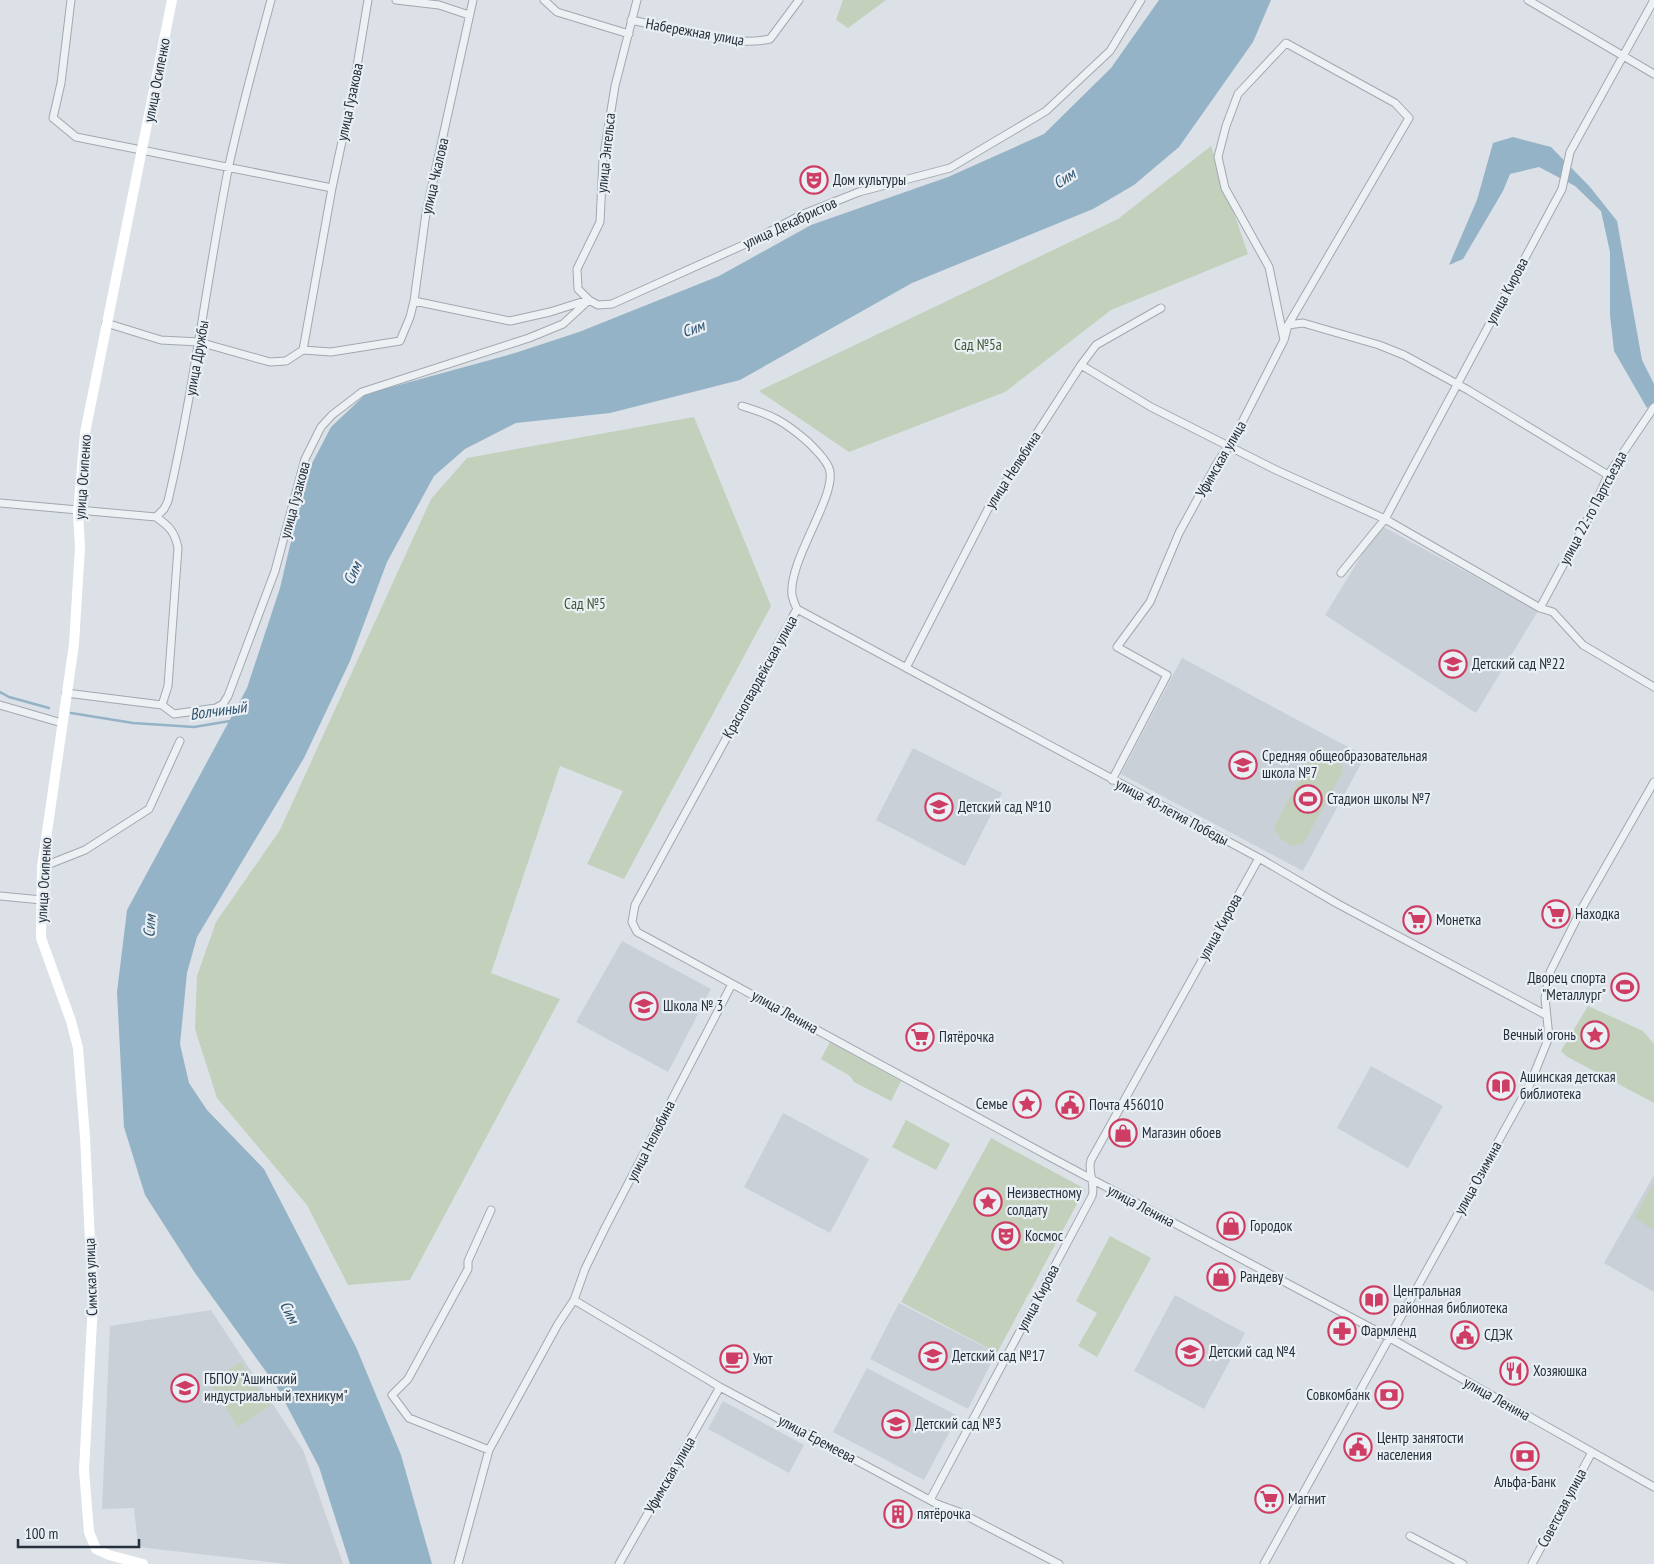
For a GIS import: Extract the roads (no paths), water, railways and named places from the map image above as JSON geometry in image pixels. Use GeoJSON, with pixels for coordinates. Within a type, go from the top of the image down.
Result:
{"type":"FeatureCollection","features":[{"type":"Feature","properties":{"kind":"main road","name":"улица Осипенко"},"geometry":{"type":"LineString","coordinates":[[48,960],[42,938],[42,867],[74,644],[80,547],[78,512],[85,433],[106,324],[144,150],[172,0]]}},
{"type":"Feature","properties":{"kind":"main road","name":"Симская улица"},"geometry":{"type":"LineString","coordinates":[[48,960],[71,1021],[78,1048],[85,1137],[93,1303],[84,1470],[89,1532],[96,1549],[109,1556],[143,1564]]}},
{"type":"Feature","properties":{"kind":"street"},"geometry":{"type":"LineString","coordinates":[[71,0],[61,83],[53,118],[76,137],[332,188]]}},
{"type":"Feature","properties":{"kind":"street","name":"улица Дружбы"},"geometry":{"type":"LineString","coordinates":[[156,516],[164,509],[168,501],[185,430],[229,166],[251,72],[271,0]]}},
{"type":"Feature","properties":{"kind":"street","name":"улица Гузакова"},"geometry":{"type":"LineString","coordinates":[[303,350],[332,188],[353,90],[368,0]]}},
{"type":"Feature","properties":{"kind":"street"},"geometry":{"type":"LineString","coordinates":[[396,0],[439,5],[469,15]]}},
{"type":"Feature","properties":{"kind":"street","name":"улица Чкалова"},"geometry":{"type":"LineString","coordinates":[[303,350],[330,352],[400,341],[410,318],[414,302],[426,213],[473,0]]}},
{"type":"Feature","properties":{"kind":"street"},"geometry":{"type":"LineString","coordinates":[[544,0],[557,12],[629,34]]}},
{"type":"Feature","properties":{"kind":"street","name":"улица Энгельса"},"geometry":{"type":"LineString","coordinates":[[588,300],[578,289],[577,269],[600,222],[604,151],[614,86],[637,0]]}},
{"type":"Feature","properties":{"kind":"street","name":"Набережная улица"},"geometry":{"type":"LineString","coordinates":[[631,20],[698,34],[756,42],[770,39],[800,0]]}},
{"type":"Feature","properties":{"kind":"street","name":"улица Декабристов"},"geometry":{"type":"LineString","coordinates":[[588,300],[598,304],[612,304],[750,242],[801,215],[859,192],[950,168],[1046,111],[1110,51],[1141,0]]}},
{"type":"Feature","properties":{"kind":"street"},"geometry":{"type":"LineString","coordinates":[[1528,0],[1654,74]]}},
{"type":"Feature","properties":{"kind":"street","name":"улица Кирова"},"geometry":{"type":"LineString","coordinates":[[1341,573],[1386,519],[1562,189],[1570,152],[1654,0]]}},
{"type":"Feature","properties":{"kind":"street","name":"Уфимская улица"},"geometry":{"type":"LineString","coordinates":[[1112,780],[1167,675],[1117,647],[1150,602],[1179,533],[1216,464],[1229,446],[1284,340],[1288,325],[1409,118],[1396,103],[1286,43],[1238,94],[1226,126],[1218,157],[1225,188],[1269,268],[1284,340]]}},
{"type":"Feature","properties":{"kind":"street"},"geometry":{"type":"LineString","coordinates":[[414,302],[510,321],[550,312],[588,300]]}},
{"type":"Feature","properties":{"kind":"street","name":"улица Гузакова"},"geometry":{"type":"LineString","coordinates":[[66,693],[162,705],[174,714],[197,712],[216,708],[223,704],[234,681],[275,571],[305,459],[321,427],[332,415],[362,392],[529,338],[563,324],[588,300]]}},
{"type":"Feature","properties":{"kind":"street","name":"улица Нелюбина"},"geometry":{"type":"LineString","coordinates":[[906,668],[988,509],[1080,365],[1096,345],[1161,308]]}},
{"type":"Feature","properties":{"kind":"street"},"geometry":{"type":"LineString","coordinates":[[1288,325],[1303,323],[1378,345],[1404,355],[1608,475]]}},
{"type":"Feature","properties":{"kind":"street"},"geometry":{"type":"LineString","coordinates":[[106,324],[161,340],[199,342],[270,362],[286,361],[303,350]]}},
{"type":"Feature","properties":{"kind":"street"},"geometry":{"type":"LineString","coordinates":[[1080,365],[1151,407],[1309,486],[1386,519],[1540,608],[1552,612],[1583,645],[1654,687]]}},
{"type":"Feature","properties":{"kind":"street","name":"Красногвардейская улица"},"geometry":{"type":"LineString","coordinates":[[632,922],[635,905],[797,610],[792,594],[805,540],[828,494],[830,470],[820,454],[796,432],[771,415],[742,406]]}},
{"type":"Feature","properties":{"kind":"street","name":"улица 22-го Партсъезда"},"geometry":{"type":"LineString","coordinates":[[1540,608],[1592,511],[1608,475],[1652,409]]}},
{"type":"Feature","properties":{"kind":"street"},"geometry":{"type":"LineString","coordinates":[[0,504],[78,512],[156,516],[168,525],[175,534],[178,548],[168,686],[162,705]]}},
{"type":"Feature","properties":{"kind":"street","name":"улица 40-летия Победы"},"geometry":{"type":"LineString","coordinates":[[797,610],[1259,858],[1338,904],[1546,1015]]}},
{"type":"Feature","properties":{"kind":"street"},"geometry":{"type":"LineString","coordinates":[[0,705],[62,723]]}},
{"type":"Feature","properties":{"kind":"street"},"geometry":{"type":"LineString","coordinates":[[42,867],[85,850],[149,809],[180,741]]}},
{"type":"Feature","properties":{"kind":"street","name":"улица Озимина"},"geometry":{"type":"LineString","coordinates":[[1264,1564],[1530,1084],[1543,1057],[1549,1037],[1545,992],[1550,972],[1582,908],[1654,782]]}},
{"type":"Feature","properties":{"kind":"street","name":"улица Кирова"},"geometry":{"type":"LineString","coordinates":[[930,1500],[1092,1196],[1094,1187],[1089,1167],[1091,1160],[1259,858]]}},
{"type":"Feature","properties":{"kind":"street"},"geometry":{"type":"LineString","coordinates":[[0,896],[42,900]]}},
{"type":"Feature","properties":{"kind":"street","name":"улица Ленина"},"geometry":{"type":"LineString","coordinates":[[632,922],[637,932],[1092,1180],[1390,1338],[1654,1487]]}},
{"type":"Feature","properties":{"kind":"street","name":"улица Нелюбина"},"geometry":{"type":"LineString","coordinates":[[458,1564],[489,1450],[558,1324],[577,1302],[585,1269],[732,984]]}},
{"type":"Feature","properties":{"kind":"street"},"geometry":{"type":"LineString","coordinates":[[489,1450],[409,1418],[392,1395],[408,1379],[468,1269],[468,1261],[491,1210]]}},
{"type":"Feature","properties":{"kind":"street","name":"улица Еремеева"},"geometry":{"type":"LineString","coordinates":[[577,1302],[720,1387],[930,1500],[959,1512],[1059,1564]]}},
{"type":"Feature","properties":{"kind":"street","name":"Уфимская улица"},"geometry":{"type":"LineString","coordinates":[[619,1564],[720,1387]]}},
{"type":"Feature","properties":{"kind":"street","name":"Советская улица"},"geometry":{"type":"LineString","coordinates":[[1532,1564],[1592,1452]]}},
{"type":"Feature","properties":{"kind":"street"},"geometry":{"type":"LineString","coordinates":[[1410,1536],[1463,1564]]}},
{"type":"Feature","properties":{"kind":"water","name":"Сим"},"geometry":{"type":"Polygon","coordinates":[[[1159,0],[1271,0],[1253,42],[1179,147],[1134,185],[1093,209],[912,283],[740,380],[610,413],[516,423],[465,449],[434,476],[387,562],[350,661],[304,758],[197,937],[187,973],[180,1044],[189,1083],[207,1110],[264,1169],[356,1347],[401,1455],[432,1564],[350,1564],[319,1467],[277,1387],[195,1273],[145,1195],[124,1127],[117,992],[127,910],[247,688],[280,588],[307,473],[331,427],[366,394],[515,353],[579,332],[719,276],[811,225],[948,177],[1044,134],[1111,68],[1159,0]]]}},
{"type":"Feature","properties":{"kind":"water"},"geometry":{"type":"Polygon","coordinates":[[[1513,137],[1551,147],[1590,187],[1617,221],[1642,360],[1654,384],[1654,407],[1650,405],[1647,408],[1614,351],[1610,315],[1610,252],[1601,211],[1575,186],[1539,167],[1510,174],[1503,191],[1463,259],[1449,265],[1477,200],[1493,143],[1513,137]]]}},
{"type":"Feature","properties":{"kind":"waterway","name":"Волчиный"},"geometry":{"type":"LineString","coordinates":[[0,692],[9,697],[49,708]]}},
{"type":"Feature","properties":{"kind":"waterway","name":"Волчиный"},"geometry":{"type":"LineString","coordinates":[[71,713],[133,723],[194,727],[230,721]]}},
{"type":"Feature","properties":{"kind":"place","name":"Дом культуры"},"geometry":{"type":"Point","coordinates":[814,180]}},
{"type":"Feature","properties":{"kind":"place","name":"Детский сад №22"},"geometry":{"type":"Point","coordinates":[1453,664]}},
{"type":"Feature","properties":{"kind":"place","name":"Средняя общеобразовательная школа №7"},"geometry":{"type":"Point","coordinates":[1243,765]}},
{"type":"Feature","properties":{"kind":"place","name":"Стадион школы №7"},"geometry":{"type":"Point","coordinates":[1308,799]}},
{"type":"Feature","properties":{"kind":"place","name":"Детский сад №10"},"geometry":{"type":"Point","coordinates":[939,807]}},
{"type":"Feature","properties":{"kind":"place","name":"Находка"},"geometry":{"type":"Point","coordinates":[1556,914]}},
{"type":"Feature","properties":{"kind":"place","name":"Монетка"},"geometry":{"type":"Point","coordinates":[1417,920]}},
{"type":"Feature","properties":{"kind":"place","name":"Дворец спорта \"Металлург\""},"geometry":{"type":"Point","coordinates":[1625,987]}},
{"type":"Feature","properties":{"kind":"place","name":"Школа № 3"},"geometry":{"type":"Point","coordinates":[644,1006]}},
{"type":"Feature","properties":{"kind":"place","name":"Вечный огонь"},"geometry":{"type":"Point","coordinates":[1595,1035]}},
{"type":"Feature","properties":{"kind":"place","name":"Пятёрочка"},"geometry":{"type":"Point","coordinates":[920,1037]}},
{"type":"Feature","properties":{"kind":"place","name":"Ашинская детская библиотека"},"geometry":{"type":"Point","coordinates":[1501,1086]}},
{"type":"Feature","properties":{"kind":"place","name":"Семье"},"geometry":{"type":"Point","coordinates":[1027,1104]}},
{"type":"Feature","properties":{"kind":"place","name":"Почта 456010"},"geometry":{"type":"Point","coordinates":[1070,1105]}},
{"type":"Feature","properties":{"kind":"place","name":"Магазин обоев"},"geometry":{"type":"Point","coordinates":[1123,1133]}},
{"type":"Feature","properties":{"kind":"place","name":"Неизвестному солдату"},"geometry":{"type":"Point","coordinates":[988,1202]}},
{"type":"Feature","properties":{"kind":"place","name":"Городок"},"geometry":{"type":"Point","coordinates":[1231,1226]}},
{"type":"Feature","properties":{"kind":"place","name":"Космос"},"geometry":{"type":"Point","coordinates":[1006,1236]}},
{"type":"Feature","properties":{"kind":"place","name":"Рандеву"},"geometry":{"type":"Point","coordinates":[1221,1277]}},
{"type":"Feature","properties":{"kind":"place","name":"Центральная районная библиотека"},"geometry":{"type":"Point","coordinates":[1374,1300]}},
{"type":"Feature","properties":{"kind":"place","name":"Фармленд"},"geometry":{"type":"Point","coordinates":[1342,1331]}},
{"type":"Feature","properties":{"kind":"place","name":"СДЭК"},"geometry":{"type":"Point","coordinates":[1465,1335]}},
{"type":"Feature","properties":{"kind":"place","name":"Детский сад №4"},"geometry":{"type":"Point","coordinates":[1190,1352]}},
{"type":"Feature","properties":{"kind":"place","name":"Детский сад №17"},"geometry":{"type":"Point","coordinates":[933,1356]}},
{"type":"Feature","properties":{"kind":"place","name":"Уют"},"geometry":{"type":"Point","coordinates":[734,1359]}},
{"type":"Feature","properties":{"kind":"place","name":"Хозяюшка"},"geometry":{"type":"Point","coordinates":[1514,1371]}},
{"type":"Feature","properties":{"kind":"place","name":"ГБПОУ \"Ашинский индустриальный техникум\""},"geometry":{"type":"Point","coordinates":[185,1388]}},
{"type":"Feature","properties":{"kind":"place","name":"Совкомбанк"},"geometry":{"type":"Point","coordinates":[1389,1395]}},
{"type":"Feature","properties":{"kind":"place","name":"Детский сад №3"},"geometry":{"type":"Point","coordinates":[896,1424]}},
{"type":"Feature","properties":{"kind":"place","name":"Центр занятости населения"},"geometry":{"type":"Point","coordinates":[1358,1447]}},
{"type":"Feature","properties":{"kind":"place","name":"Альфа-Банк"},"geometry":{"type":"Point","coordinates":[1525,1456]}},
{"type":"Feature","properties":{"kind":"place","name":"Магнит"},"geometry":{"type":"Point","coordinates":[1269,1499]}},
{"type":"Feature","properties":{"kind":"place","name":"пятёрочка"},"geometry":{"type":"Point","coordinates":[898,1514]}},
{"type":"Feature","properties":{"kind":"park label","name":"Сад №5а"},"geometry":{"type":"Point","coordinates":[978,345]}},
{"type":"Feature","properties":{"kind":"park label","name":"Сад №5"},"geometry":{"type":"Point","coordinates":[585,604]}}]}
